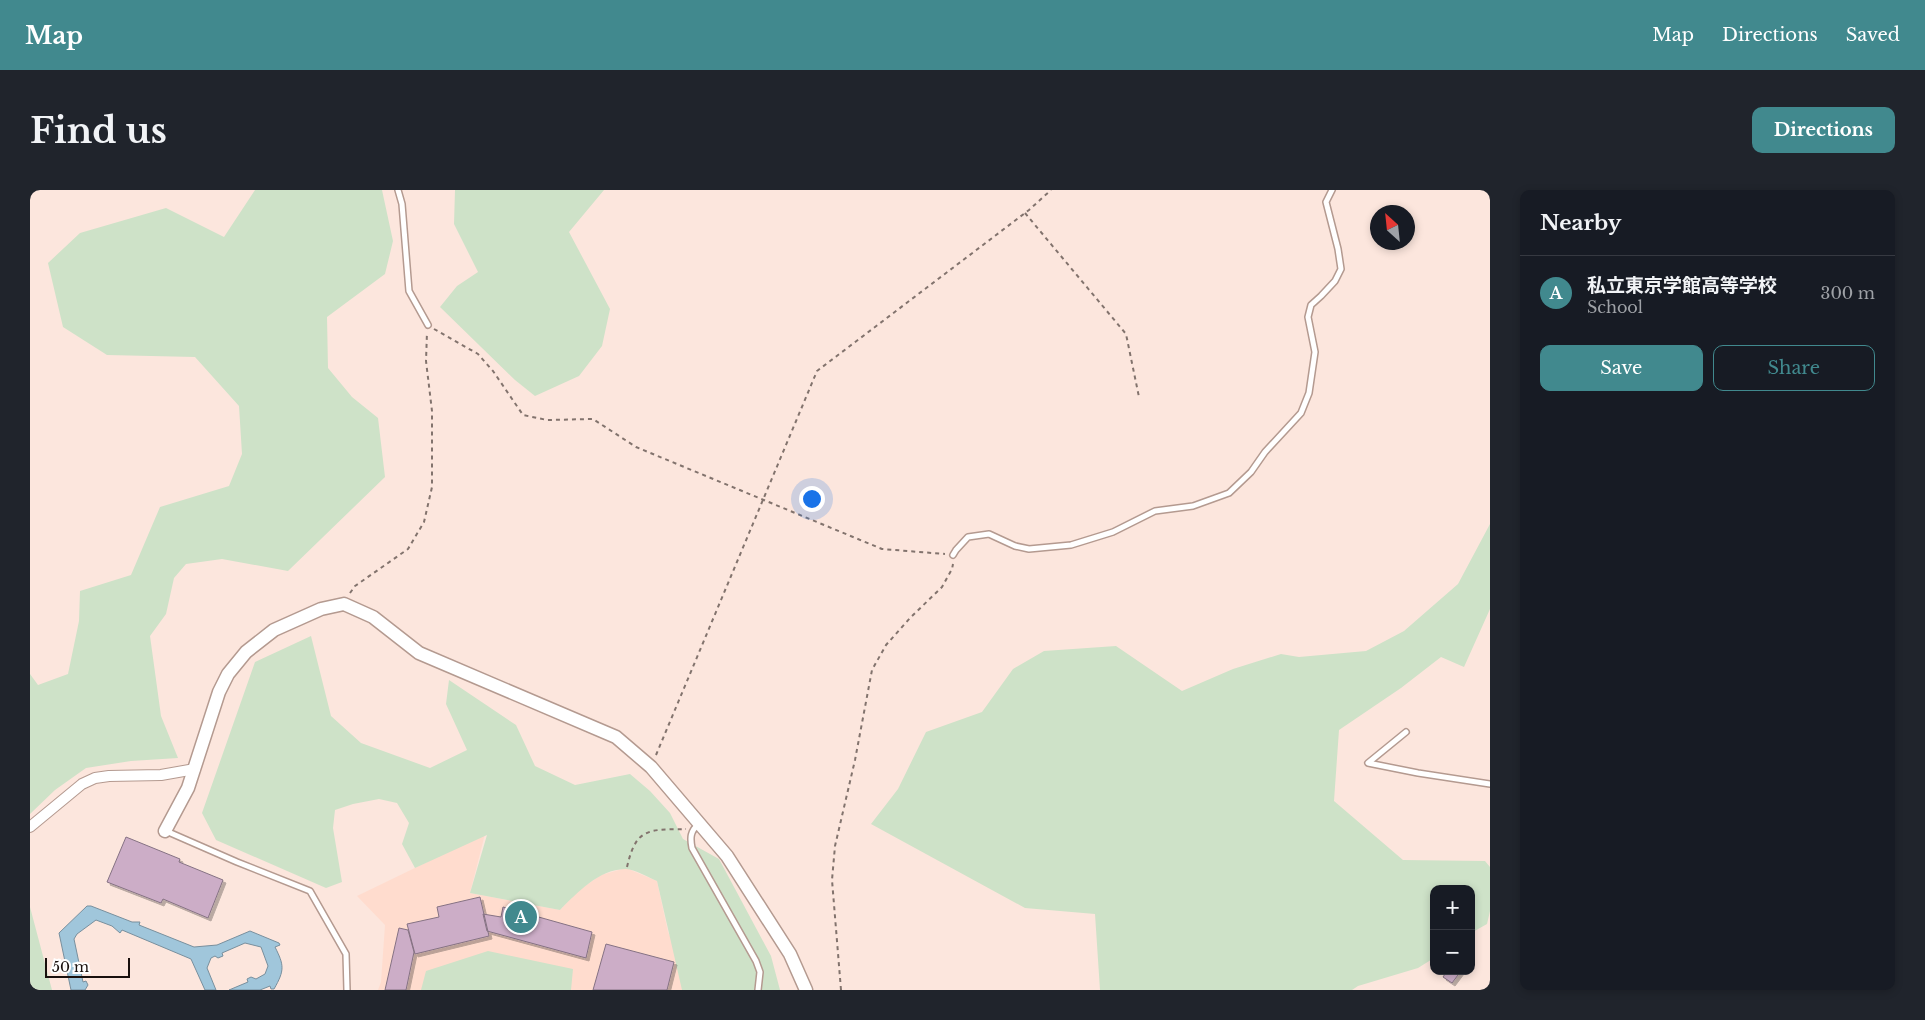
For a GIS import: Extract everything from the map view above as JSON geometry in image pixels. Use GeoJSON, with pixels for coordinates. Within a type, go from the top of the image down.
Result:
{"type":"FeatureCollection","features":[{"type":"Feature","properties":{"kind":"street"},"geometry":{"type":"LineString","coordinates":[[165,831],[188,788],[219,692],[228,674],[246,652],[274,630],[290,621],[321,609],[344,604],[372,617],[419,653],[616,737],[651,767],[696,826],[727,856],[790,954],[806,990]]}},
{"type":"Feature","properties":{"kind":"street"},"geometry":{"type":"LineString","coordinates":[[30,827],[82,784],[95,778],[160,775],[195,769]]}},
{"type":"Feature","properties":{"kind":"lane"},"geometry":{"type":"LineString","coordinates":[[398,190],[402,204],[409,291],[428,325]]}},
{"type":"Feature","properties":{"kind":"lane"},"geometry":{"type":"LineString","coordinates":[[953,555],[968,536],[989,534],[1016,546],[1029,549],[1071,545],[1114,532],[1155,511],[1194,506],[1229,493],[1252,472],[1265,452],[1301,413],[1309,393],[1315,352],[1308,317],[1311,305],[1335,280],[1340,269],[1338,249],[1326,202],[1332,190]]}},
{"type":"Feature","properties":{"kind":"lane"},"geometry":{"type":"LineString","coordinates":[[1406,732],[1368,764],[1490,784]]}},
{"type":"Feature","properties":{"kind":"lane"},"geometry":{"type":"LineString","coordinates":[[696,826],[690,838],[692,848],[756,961],[760,972],[758,990]]}},
{"type":"Feature","properties":{"kind":"lane"},"geometry":{"type":"LineString","coordinates":[[165,831],[310,891],[346,954],[346,990]]}},
{"type":"Feature","properties":{"kind":"path"},"geometry":{"type":"LineString","coordinates":[[651,767],[817,371],[1025,213],[1051,190]]}},
{"type":"Feature","properties":{"kind":"path"},"geometry":{"type":"LineString","coordinates":[[1025,213],[1126,334],[1139,397]]}},
{"type":"Feature","properties":{"kind":"path"},"geometry":{"type":"LineString","coordinates":[[344,604],[355,586],[408,548],[424,522],[432,487],[432,411],[426,361],[428,325],[478,354],[493,371],[523,415],[546,420],[592,419],[636,447],[882,549],[953,555],[952,569],[942,588],[910,618],[886,645],[872,670],[855,760],[835,846],[832,880],[841,990]]}},
{"type":"Feature","properties":{"kind":"path"},"geometry":{"type":"LineString","coordinates":[[627,867],[635,844],[641,836],[652,831],[696,826]]}},
{"type":"Feature","properties":{"kind":"shaded area"},"geometry":{"type":"Polygon","coordinates":[[[485,834],[470,893],[560,910],[579,890],[601,875],[626,868],[657,881],[668,932],[698,990],[378,990],[381,982],[385,925],[357,896],[485,834]]]}},
{"type":"Feature","properties":{"kind":"green space"},"geometry":{"type":"Polygon","coordinates":[[[255,190],[382,190],[393,241],[385,274],[327,317],[328,368],[352,397],[378,418],[385,477],[288,571],[222,559],[186,564],[174,578],[166,614],[150,636],[161,716],[178,758],[131,761],[86,768],[55,790],[30,814],[30,674],[38,685],[68,674],[79,621],[80,591],[131,575],[160,507],[229,486],[242,454],[239,406],[195,357],[107,355],[63,327],[48,263],[80,233],[166,208],[224,237],[255,190]]]}},
{"type":"Feature","properties":{"kind":"green space"},"geometry":{"type":"Polygon","coordinates":[[[455,190],[604,190],[569,232],[610,309],[602,346],[579,376],[535,396],[515,380],[440,307],[457,286],[478,272],[454,224],[455,190]]]}},
{"type":"Feature","properties":{"kind":"green space"},"geometry":{"type":"Polygon","coordinates":[[[1490,524],[1490,609],[1464,667],[1441,657],[1401,688],[1339,730],[1334,801],[1403,860],[1485,861],[1490,867],[1490,911],[1487,924],[1475,931],[1475,885],[1430,885],[1430,960],[1418,968],[1358,986],[1352,990],[1100,990],[1095,914],[1025,908],[871,824],[898,789],[926,732],[982,712],[1013,669],[1044,651],[1116,646],[1182,691],[1233,669],[1281,654],[1299,657],[1366,651],[1404,631],[1458,584],[1490,524]]]}},
{"type":"Feature","properties":{"kind":"green space"},"geometry":{"type":"Polygon","coordinates":[[[311,636],[331,716],[361,743],[430,768],[467,750],[446,704],[449,680],[516,725],[535,766],[575,785],[630,774],[650,791],[670,813],[683,839],[719,859],[771,956],[780,990],[682,990],[657,881],[632,870],[615,870],[597,878],[581,889],[560,910],[470,893],[487,835],[415,868],[402,844],[409,823],[397,803],[379,799],[335,810],[333,828],[342,882],[326,888],[216,840],[202,813],[255,662],[311,636]]]}},
{"type":"Feature","properties":{"kind":"green space"},"geometry":{"type":"Polygon","coordinates":[[[30,907],[52,990],[30,990],[30,907]]]}},
{"type":"Feature","properties":{"kind":"green space"},"geometry":{"type":"Polygon","coordinates":[[[488,951],[573,969],[571,990],[421,990],[426,971],[488,951]]]}},
{"type":"Feature","properties":{"kind":"water"},"geometry":{"type":"Polygon","coordinates":[[[87,906],[132,922],[140,922],[139,925],[194,947],[217,945],[250,931],[279,943],[280,945],[275,947],[282,963],[282,972],[274,989],[271,989],[270,986],[260,990],[229,990],[248,982],[247,979],[251,977],[256,979],[265,974],[268,966],[261,947],[245,943],[222,953],[223,956],[211,958],[207,968],[216,990],[205,990],[191,959],[122,930],[120,933],[112,926],[96,920],[77,934],[74,939],[83,982],[86,981],[88,985],[85,990],[71,990],[59,933],[87,906]]]}},
{"type":"Feature","properties":{"kind":"building"},"geometry":{"type":"Polygon","coordinates":[[[126,837],[180,859],[179,862],[223,880],[208,918],[163,899],[161,903],[107,882],[126,837]]]}},
{"type":"Feature","properties":{"kind":"building"},"geometry":{"type":"Polygon","coordinates":[[[480,897],[489,936],[415,954],[407,924],[439,917],[437,907],[480,897]]]}},
{"type":"Feature","properties":{"kind":"building"},"geometry":{"type":"Polygon","coordinates":[[[503,907],[592,932],[586,958],[487,931],[483,914],[501,917],[503,907]]]}},
{"type":"Feature","properties":{"kind":"building"},"geometry":{"type":"Polygon","coordinates":[[[399,928],[408,930],[414,952],[406,990],[385,990],[399,928]]]}},
{"type":"Feature","properties":{"kind":"building"},"geometry":{"type":"Polygon","coordinates":[[[606,944],[674,962],[667,990],[593,990],[606,944]]]}},
{"type":"Feature","properties":{"kind":"building"},"geometry":{"type":"Polygon","coordinates":[[[1444,975],[1458,975],[1452,983],[1443,977],[1444,975]]]}},
{"type":"Feature","properties":{"kind":"place","name":"私立東京学館高等学校"},"geometry":{"type":"Point","coordinates":[521,917]}}]}
